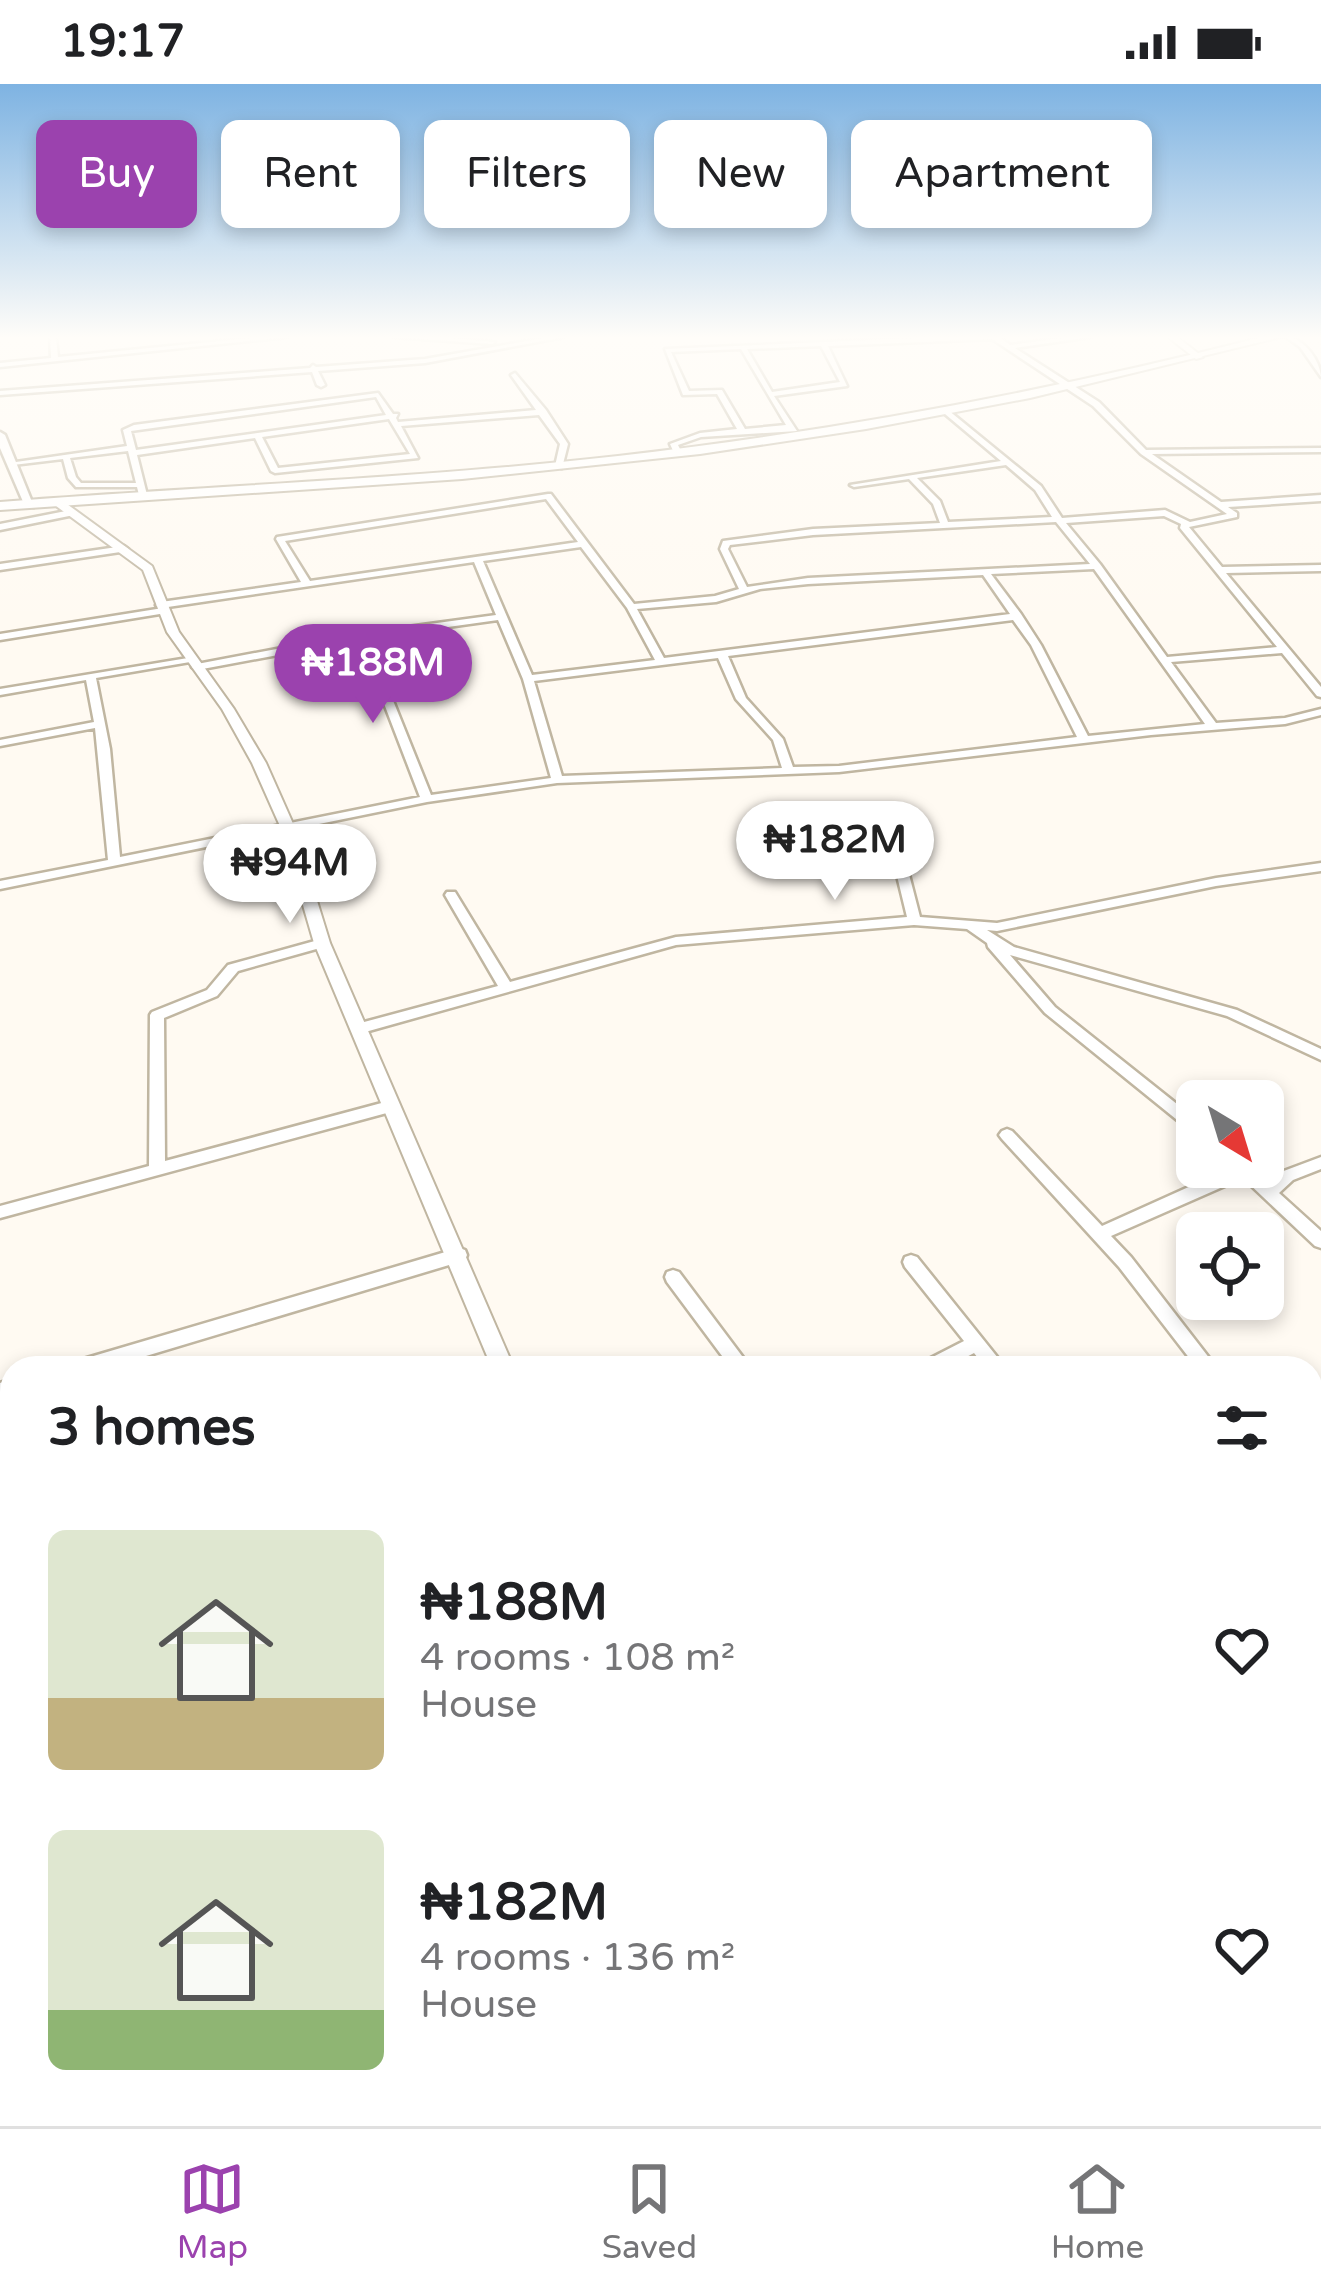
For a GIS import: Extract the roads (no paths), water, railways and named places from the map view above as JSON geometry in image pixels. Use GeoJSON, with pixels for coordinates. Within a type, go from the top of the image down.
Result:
{"type":"FeatureCollection","features":[{"type":"Feature","properties":{"kind":"highway"},"geometry":{"type":"LineString","coordinates":[[0,506],[141,490],[559,466],[734,446],[797,432]]}},
{"type":"Feature","properties":{"kind":"main road"},"geometry":{"type":"LineString","coordinates":[[0,435],[30,503]]}},
{"type":"Feature","properties":{"kind":"street"},"geometry":{"type":"LineString","coordinates":[[66,457],[79,485],[141,490],[128,432]]}},
{"type":"Feature","properties":{"kind":"street"},"geometry":{"type":"LineString","coordinates":[[14,463],[282,432]]}},
{"type":"Feature","properties":{"kind":"street"},"geometry":{"type":"LineString","coordinates":[[257,435],[273,470],[279,472],[414,457],[403,432]]}},
{"type":"Feature","properties":{"kind":"street"},"geometry":{"type":"LineString","coordinates":[[556,432],[565,447],[559,466]]}},
{"type":"Feature","properties":{"kind":"street"},"geometry":{"type":"LineString","coordinates":[[678,452],[676,442],[725,432]]}},
{"type":"Feature","properties":{"kind":"street"},"geometry":{"type":"LineString","coordinates":[[973,432],[1040,490],[1212,727]]}},
{"type":"Feature","properties":{"kind":"street"},"geometry":{"type":"LineString","coordinates":[[744,590],[724,549],[731,542],[944,523],[1165,513],[1186,523],[1233,518],[1124,432]]}},
{"type":"Feature","properties":{"kind":"street"},"geometry":{"type":"LineString","coordinates":[[716,433],[734,446]]}},
{"type":"Feature","properties":{"kind":"street"},"geometry":{"type":"LineString","coordinates":[[1144,452],[1321,450]]}},
{"type":"Feature","properties":{"kind":"street"},"geometry":{"type":"LineString","coordinates":[[854,485],[1009,462]]}},
{"type":"Feature","properties":{"kind":"street"},"geometry":{"type":"LineString","coordinates":[[911,477],[937,503],[944,523]]}},
{"type":"Feature","properties":{"kind":"street"},"geometry":{"type":"LineString","coordinates":[[307,584],[280,539],[530,496],[551,499],[632,607],[660,660]]}},
{"type":"Feature","properties":{"kind":"street"},"geometry":{"type":"LineString","coordinates":[[1220,505],[1321,498]]}},
{"type":"Feature","properties":{"kind":"street"},"geometry":{"type":"LineString","coordinates":[[56,502],[154,576],[162,608],[260,764],[287,826],[322,943],[498,1356]]}},
{"type":"Feature","properties":{"kind":"street"},"geometry":{"type":"LineString","coordinates":[[0,527],[71,513]]}},
{"type":"Feature","properties":{"kind":"street"},"geometry":{"type":"LineString","coordinates":[[1186,523],[1201,551],[1320,692]]}},
{"type":"Feature","properties":{"kind":"street"},"geometry":{"type":"LineString","coordinates":[[0,638],[307,584],[583,544]]}},
{"type":"Feature","properties":{"kind":"street"},"geometry":{"type":"LineString","coordinates":[[0,567],[124,549]]}},
{"type":"Feature","properties":{"kind":"street"},"geometry":{"type":"LineString","coordinates":[[478,562],[528,679],[556,780]]}},
{"type":"Feature","properties":{"kind":"street"},"geometry":{"type":"LineString","coordinates":[[632,607],[716,599],[808,581],[1097,566]]}},
{"type":"Feature","properties":{"kind":"street"},"geometry":{"type":"LineString","coordinates":[[1221,570],[1321,568]]}},
{"type":"Feature","properties":{"kind":"street"},"geometry":{"type":"LineString","coordinates":[[987,575],[1018,616],[1084,740]]}},
{"type":"Feature","properties":{"kind":"street"},"geometry":{"type":"LineString","coordinates":[[528,679],[1018,616]]}},
{"type":"Feature","properties":{"kind":"street"},"geometry":{"type":"LineString","coordinates":[[0,692],[501,617]]}},
{"type":"Feature","properties":{"kind":"street"},"geometry":{"type":"LineString","coordinates":[[356,637],[385,693],[427,799]]}},
{"type":"Feature","properties":{"kind":"street"},"geometry":{"type":"LineString","coordinates":[[1163,660],[1282,650]]}},
{"type":"Feature","properties":{"kind":"street"},"geometry":{"type":"LineString","coordinates":[[721,653],[741,699],[778,739],[789,772]]}},
{"type":"Feature","properties":{"kind":"street"},"geometry":{"type":"LineString","coordinates":[[91,677],[114,862]]}},
{"type":"Feature","properties":{"kind":"street"},"geometry":{"type":"LineString","coordinates":[[0,885],[427,799],[556,780],[789,772],[1321,712]]}},
{"type":"Feature","properties":{"kind":"street"},"geometry":{"type":"LineString","coordinates":[[0,743],[100,724]]}},
{"type":"Feature","properties":{"kind":"street"},"geometry":{"type":"LineString","coordinates":[[898,855],[914,921]]}},
{"type":"Feature","properties":{"kind":"street"},"geometry":{"type":"LineString","coordinates":[[358,1030],[676,941],[914,921],[973,928],[1294,868],[1321,867]]}},
{"type":"Feature","properties":{"kind":"street"},"geometry":{"type":"LineString","coordinates":[[451,895],[505,986]]}},
{"type":"Feature","properties":{"kind":"street"},"geometry":{"type":"LineString","coordinates":[[973,928],[992,942],[1050,1010],[1176,1110]]}},
{"type":"Feature","properties":{"kind":"street"},"geometry":{"type":"LineString","coordinates":[[992,942],[1112,982],[1201,1002],[1274,1029],[1321,1054]]}},
{"type":"Feature","properties":{"kind":"street"},"geometry":{"type":"LineString","coordinates":[[157,1169],[157,1015],[212,993],[233,968],[322,943]]}},
{"type":"Feature","properties":{"kind":"street"},"geometry":{"type":"LineString","coordinates":[[0,1212],[389,1107]]}},
{"type":"Feature","properties":{"kind":"street"},"geometry":{"type":"LineString","coordinates":[[1006,1135],[1100,1234],[1198,1356]]}},
{"type":"Feature","properties":{"kind":"street"},"geometry":{"type":"LineString","coordinates":[[1271,1191],[1287,1176],[1321,1163]]}},
{"type":"Feature","properties":{"kind":"street"},"geometry":{"type":"LineString","coordinates":[[1100,1234],[1200,1188]]}},
{"type":"Feature","properties":{"kind":"street"},"geometry":{"type":"LineString","coordinates":[[1267,1188],[1321,1241]]}},
{"type":"Feature","properties":{"kind":"street"},"geometry":{"type":"LineString","coordinates":[[124,1356],[459,1255]]}},
{"type":"Feature","properties":{"kind":"street"},"geometry":{"type":"LineString","coordinates":[[911,1262],[987,1356]]}},
{"type":"Feature","properties":{"kind":"street"},"geometry":{"type":"LineString","coordinates":[[673,1277],[733,1356]]}},
{"type":"Feature","properties":{"kind":"street"},"geometry":{"type":"LineString","coordinates":[[950,1356],[976,1342]]}}]}
